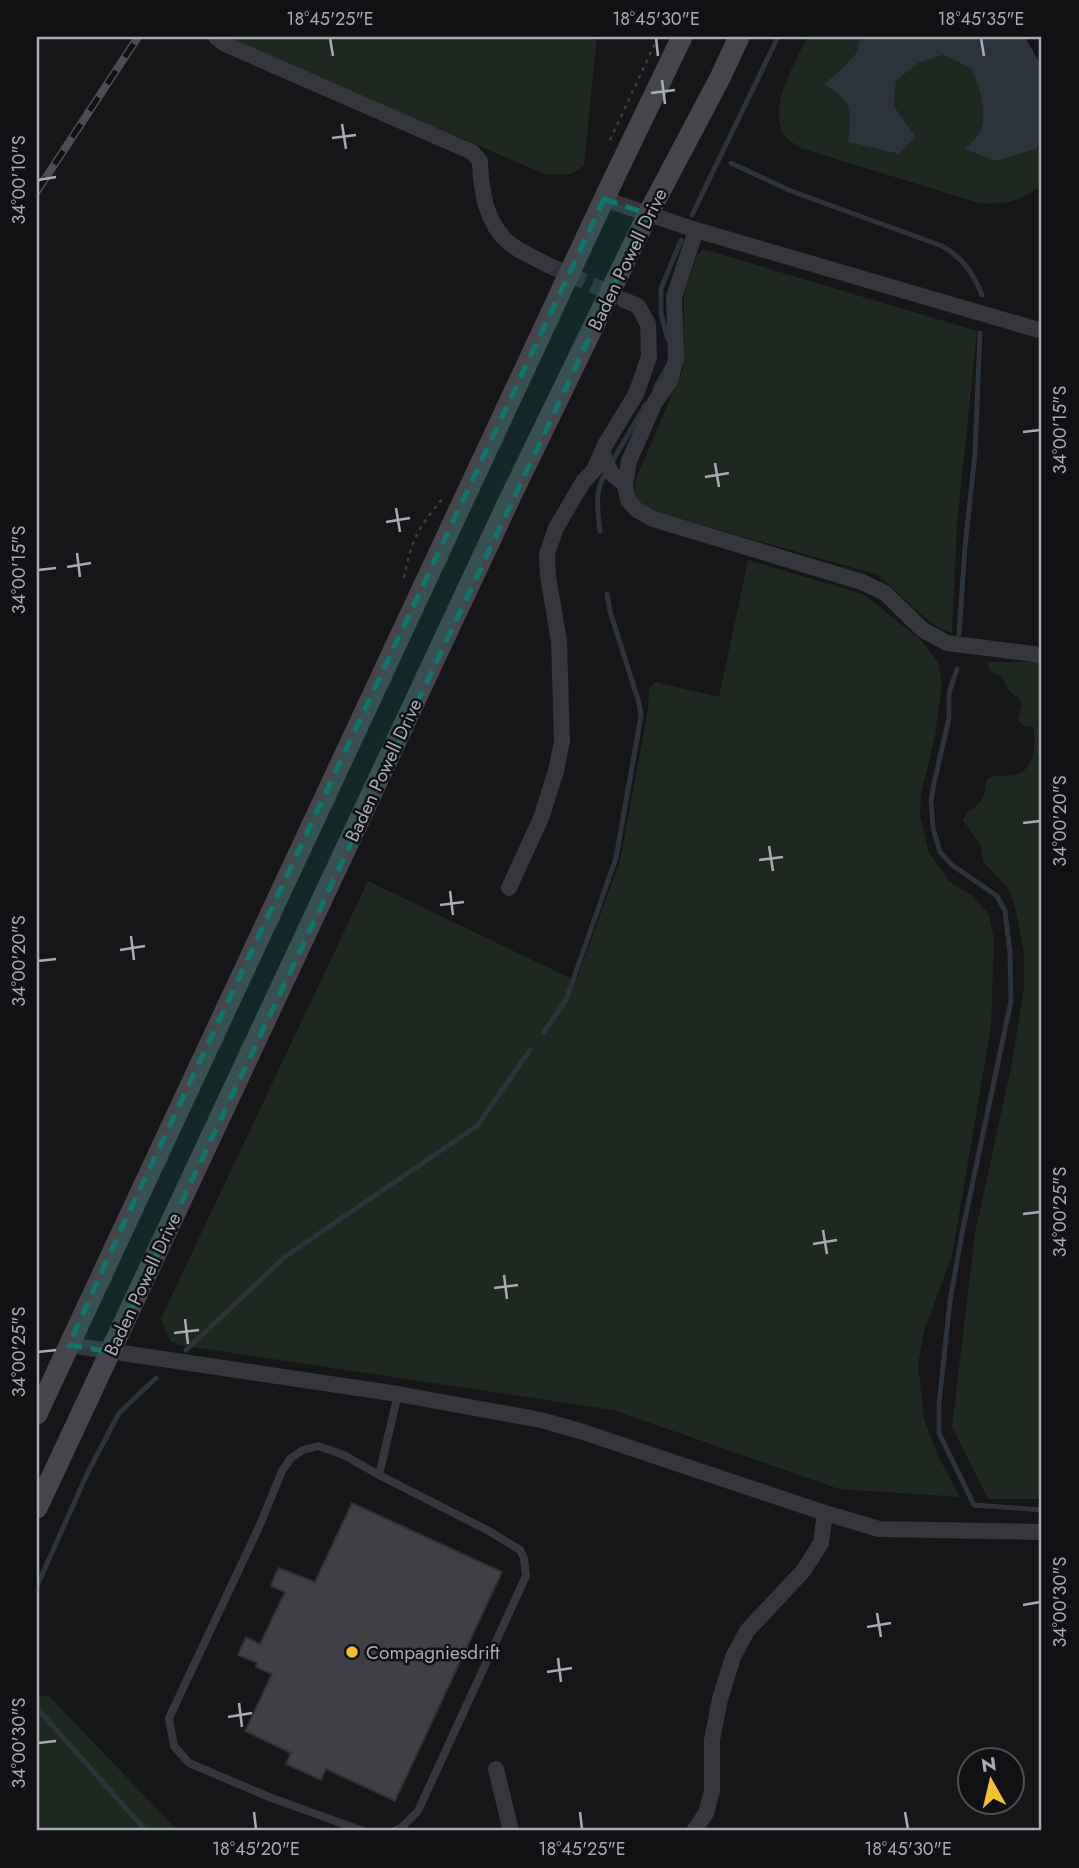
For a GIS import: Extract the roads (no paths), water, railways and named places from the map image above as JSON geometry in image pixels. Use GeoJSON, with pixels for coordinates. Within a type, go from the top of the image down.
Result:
{"type":"FeatureCollection","features":[{"type":"Feature","properties":{"kind":"main road","name":"Baden Powell Drive"},"geometry":{"type":"LineString","coordinates":[[37,1414],[117,1238],[682,37]]}},
{"type":"Feature","properties":{"kind":"main road","name":"Baden Powell Drive"},"geometry":{"type":"LineString","coordinates":[[37,1508],[511,496],[648,214],[720,79],[739,37]]}},
{"type":"Feature","properties":{"kind":"street"},"geometry":{"type":"LineString","coordinates":[[216,37],[225,44],[472,152],[480,161],[481,190],[488,214],[508,242],[548,265]]}},
{"type":"Feature","properties":{"kind":"street"},"geometry":{"type":"LineString","coordinates":[[604,199],[696,230],[1042,331]]}},
{"type":"Feature","properties":{"kind":"street"},"geometry":{"type":"LineString","coordinates":[[696,230],[674,298],[676,358],[673,370],[670,381],[655,402],[629,461],[625,485],[628,500],[637,510],[653,519],[862,582],[885,593],[923,630],[947,643],[1042,655]]}},
{"type":"Feature","properties":{"kind":"street"},"geometry":{"type":"LineString","coordinates":[[509,888],[541,818],[556,771],[562,741],[559,641],[547,554],[556,528],[583,482],[594,470],[636,394],[649,357],[648,324],[638,306],[624,300]]}},
{"type":"Feature","properties":{"kind":"street"},"geometry":{"type":"LineString","coordinates":[[602,452],[611,474],[625,485]]}},
{"type":"Feature","properties":{"kind":"street"},"geometry":{"type":"LineString","coordinates":[[69,1345],[398,1394],[541,1420],[878,1529],[1042,1532]]}},
{"type":"Feature","properties":{"kind":"street"},"geometry":{"type":"LineString","coordinates":[[694,1831],[706,1813],[712,1791],[712,1740],[720,1699],[733,1657],[747,1632],[804,1570],[821,1543],[825,1513]]}},
{"type":"Feature","properties":{"kind":"street"},"geometry":{"type":"LineString","coordinates":[[496,1769],[511,1831]]}},
{"type":"Feature","properties":{"kind":"lane"},"geometry":{"type":"LineString","coordinates":[[379,1475],[398,1394]]}},
{"type":"Feature","properties":{"kind":"lane"},"geometry":{"type":"LineString","coordinates":[[363,1831],[269,1797],[189,1763],[174,1745],[169,1718],[259,1527],[282,1471],[291,1458],[303,1450],[318,1446],[344,1455],[489,1531],[520,1550],[526,1565],[526,1576],[418,1811],[407,1823],[394,1831]]}},
{"type":"Feature","properties":{"kind":"waterway"},"geometry":{"type":"LineString","coordinates":[[692,215],[778,37]]}},
{"type":"Feature","properties":{"kind":"waterway"},"geometry":{"type":"LineString","coordinates":[[731,163],[791,191],[942,246],[967,267],[982,295]]}},
{"type":"Feature","properties":{"kind":"waterway"},"geometry":{"type":"LineString","coordinates":[[668,340],[661,314],[661,289],[681,240]]}},
{"type":"Feature","properties":{"kind":"waterway"},"geometry":{"type":"LineString","coordinates":[[959,634],[975,453],[980,333]]}},
{"type":"Feature","properties":{"kind":"waterway"},"geometry":{"type":"LineString","coordinates":[[655,389],[667,367]]}},
{"type":"Feature","properties":{"kind":"waterway"},"geometry":{"type":"LineString","coordinates":[[613,460],[646,404]]}},
{"type":"Feature","properties":{"kind":"waterway"},"geometry":{"type":"LineString","coordinates":[[600,531],[598,496],[604,476]]}},
{"type":"Feature","properties":{"kind":"waterway"},"geometry":{"type":"LineString","coordinates":[[544,1032],[566,1000],[616,858],[641,716],[607,594]]}},
{"type":"Feature","properties":{"kind":"waterway"},"geometry":{"type":"LineString","coordinates":[[957,669],[949,693],[949,718],[931,801],[933,828],[940,852],[952,865],[997,896],[1005,911],[1010,953],[1011,1001],[950,1301],[939,1404],[939,1433],[974,1505],[1042,1510]]}},
{"type":"Feature","properties":{"kind":"waterway"},"geometry":{"type":"LineString","coordinates":[[186,1350],[286,1256],[477,1126],[530,1050]]}},
{"type":"Feature","properties":{"kind":"waterway"},"geometry":{"type":"LineString","coordinates":[[37,1586],[88,1472],[119,1413],[156,1378]]}},
{"type":"Feature","properties":{"kind":"waterway"},"geometry":{"type":"LineString","coordinates":[[37,1708],[146,1831]]}},
{"type":"Feature","properties":{"kind":"tunnel"},"geometry":{"type":"LineString","coordinates":[[548,265],[619,297]]}},
{"type":"Feature","properties":{"kind":"railway"},"geometry":{"type":"LineString","coordinates":[[37,191],[138,37]]}},
{"type":"Feature","properties":{"kind":"place","name":"Compagniesdrift"},"geometry":{"type":"Point","coordinates":[352,1652]}}]}
